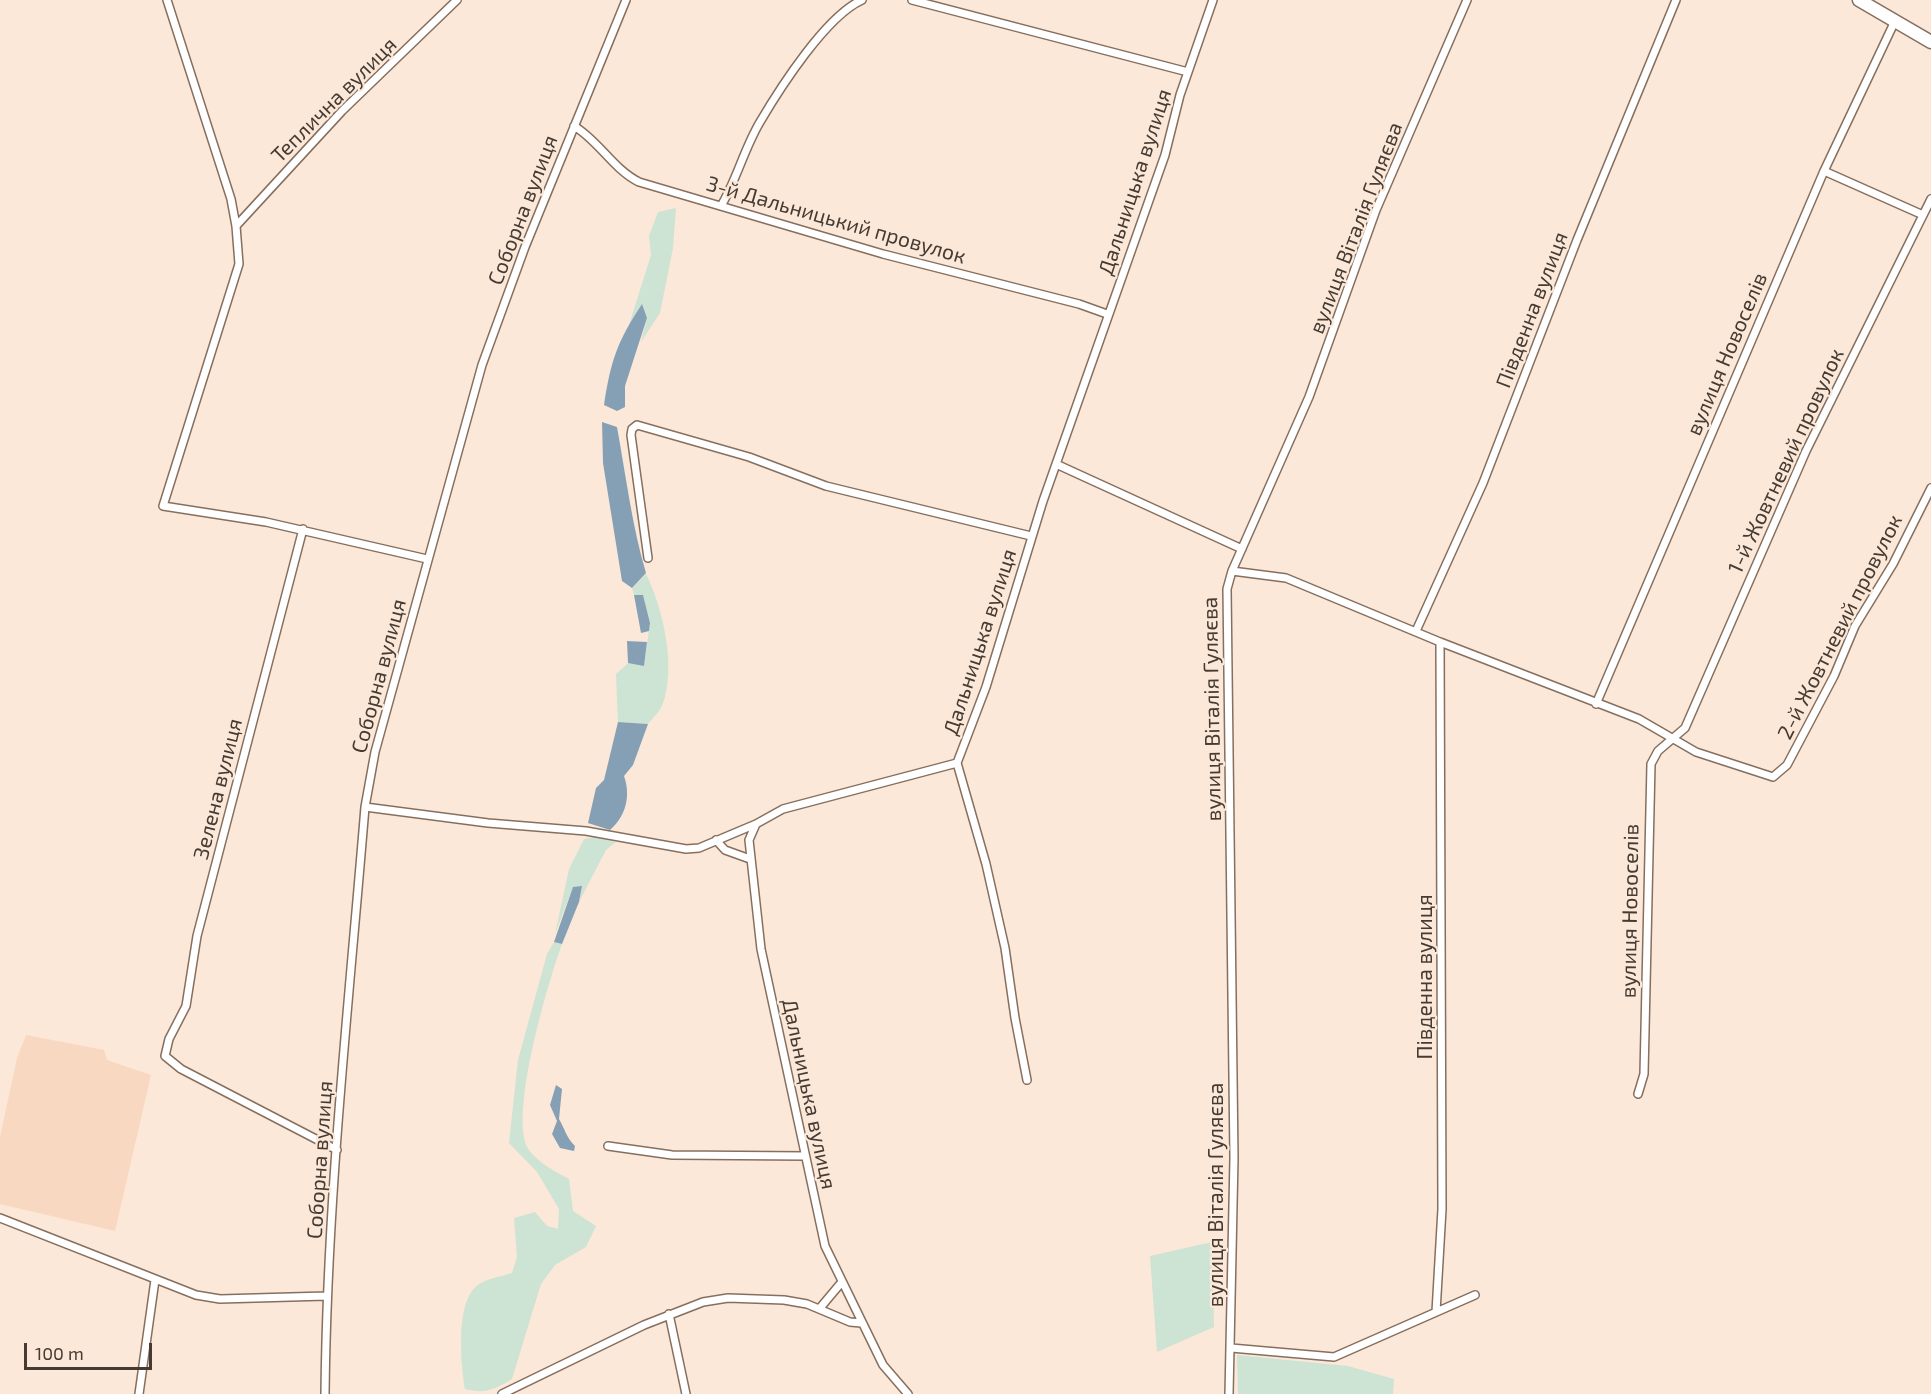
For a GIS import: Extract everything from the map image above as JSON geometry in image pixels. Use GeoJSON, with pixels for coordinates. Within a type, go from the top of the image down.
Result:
{"type":"FeatureCollection","features":[{"type":"Feature","properties":{"kind":"highway"},"geometry":{"type":"LineString","coordinates":[[1859,0],[1931,42]]}},
{"type":"Feature","properties":{"kind":"street"},"geometry":{"type":"LineString","coordinates":[[167,0],[228,188],[236,226],[239,264],[163,506],[303,529],[427,559]]}},
{"type":"Feature","properties":{"kind":"street","name":"Теплична вулиця"},"geometry":{"type":"LineString","coordinates":[[236,226],[342,111],[457,0]]}},
{"type":"Feature","properties":{"kind":"street","name":"Соборна вулиця"},"geometry":{"type":"LineString","coordinates":[[325,1394],[326,1296],[364,807],[385,711],[482,365],[574,126],[626,0]]}},
{"type":"Feature","properties":{"kind":"street"},"geometry":{"type":"LineString","coordinates":[[721,206],[736,178],[760,122],[785,85],[819,37],[847,8],[862,0]]}},
{"type":"Feature","properties":{"kind":"street"},"geometry":{"type":"LineString","coordinates":[[912,0],[1188,72]]}},
{"type":"Feature","properties":{"kind":"street","name":"Дальницька вулиця"},"geometry":{"type":"LineString","coordinates":[[908,1394],[883,1365],[825,1246],[761,949],[749,840],[756,824],[783,809],[957,763],[983,696],[1031,536],[1107,314],[1165,155],[1188,72],[1213,0]]}},
{"type":"Feature","properties":{"kind":"street","name":"вулиця Віталія Гуляєва"},"geometry":{"type":"LineString","coordinates":[[1229,1394],[1234,1158],[1227,589],[1232,571],[1310,397],[1376,210],[1467,0]]}},
{"type":"Feature","properties":{"kind":"street","name":"Південна вулиця"},"geometry":{"type":"LineString","coordinates":[[1416,631],[1483,483],[1577,240],[1676,0]]}},
{"type":"Feature","properties":{"kind":"street","name":"вулиця Новоселів"},"geometry":{"type":"LineString","coordinates":[[1596,704],[1824,171],[1895,21]]}},
{"type":"Feature","properties":{"kind":"street","name":"3-й Дальницький провулок"},"geometry":{"type":"LineString","coordinates":[[574,126],[594,141],[632,179],[883,254],[1079,304],[1107,314]]}},
{"type":"Feature","properties":{"kind":"street"},"geometry":{"type":"LineString","coordinates":[[1824,171],[1923,214]]}},
{"type":"Feature","properties":{"kind":"street","name":"1-й Жовтневий провулок"},"geometry":{"type":"LineString","coordinates":[[1675,738],[1685,728],[1806,451],[1931,199]]}},
{"type":"Feature","properties":{"kind":"street"},"geometry":{"type":"LineString","coordinates":[[648,558],[631,435],[632,429],[637,425],[748,457],[826,486],[1031,536]]}},
{"type":"Feature","properties":{"kind":"street"},"geometry":{"type":"LineString","coordinates":[[1056,464],[1242,549]]}},
{"type":"Feature","properties":{"kind":"street","name":"2-й Жовтневий провулок"},"geometry":{"type":"LineString","coordinates":[[1675,738],[1696,752],[1773,777],[1787,765],[1834,676],[1856,626],[1893,564],[1931,488]]}},
{"type":"Feature","properties":{"kind":"street","name":"Зелена вулиця"},"geometry":{"type":"LineString","coordinates":[[303,529],[197,936],[186,1006],[169,1038],[165,1056],[181,1070],[337,1150]]}},
{"type":"Feature","properties":{"kind":"street"},"geometry":{"type":"LineString","coordinates":[[1232,571],[1286,578],[1440,642],[1645,722],[1675,738]]}},
{"type":"Feature","properties":{"kind":"street","name":"Південна вулиця"},"geometry":{"type":"LineString","coordinates":[[1436,1312],[1442,1209],[1440,642]]}},
{"type":"Feature","properties":{"kind":"street","name":"вулиця Новоселів"},"geometry":{"type":"LineString","coordinates":[[1638,1094],[1644,1074],[1649,774],[1658,751],[1675,738]]}},
{"type":"Feature","properties":{"kind":"street"},"geometry":{"type":"LineString","coordinates":[[957,763],[986,864],[1005,948],[1015,1018],[1028,1080]]}},
{"type":"Feature","properties":{"kind":"street"},"geometry":{"type":"LineString","coordinates":[[364,807],[488,823],[585,831],[686,849],[699,848],[756,824]]}},
{"type":"Feature","properties":{"kind":"street"},"geometry":{"type":"LineString","coordinates":[[716,840],[725,850],[750,859]]}},
{"type":"Feature","properties":{"kind":"street"},"geometry":{"type":"LineString","coordinates":[[608,1146],[672,1155],[805,1156]]}},
{"type":"Feature","properties":{"kind":"street"},"geometry":{"type":"LineString","coordinates":[[0,1218],[196,1295],[220,1299],[326,1296]]}},
{"type":"Feature","properties":{"kind":"street"},"geometry":{"type":"LineString","coordinates":[[139,1394],[155,1280]]}},
{"type":"Feature","properties":{"kind":"street"},"geometry":{"type":"LineString","coordinates":[[820,1308],[842,1283]]}},
{"type":"Feature","properties":{"kind":"street"},"geometry":{"type":"LineString","coordinates":[[1230,1348],[1334,1357],[1475,1294]]}},
{"type":"Feature","properties":{"kind":"street"},"geometry":{"type":"LineString","coordinates":[[502,1394],[669,1314],[703,1302],[728,1298],[784,1300],[820,1308],[836,1317],[861,1323]]}},
{"type":"Feature","properties":{"kind":"street"},"geometry":{"type":"LineString","coordinates":[[669,1314],[687,1394]]}},
{"type":"Feature","properties":{"kind":"shaded area"},"geometry":{"type":"Polygon","coordinates":[[[26,1035],[104,1050],[107,1060],[151,1075],[115,1231],[0,1204],[0,1137],[17,1058],[26,1035]]]}},
{"type":"Feature","properties":{"kind":"green space"},"geometry":{"type":"Polygon","coordinates":[[[676,208],[673,248],[660,313],[641,342],[647,318],[642,305],[629,325],[651,255],[649,236],[658,212],[676,208]]]}},
{"type":"Feature","properties":{"kind":"green space"},"geometry":{"type":"Polygon","coordinates":[[[646,574],[658,604],[666,638],[668,674],[666,691],[662,706],[648,724],[618,722],[616,674],[628,663],[644,665],[650,623],[643,595],[634,595],[632,588],[646,574]]]}},
{"type":"Feature","properties":{"kind":"green space"},"geometry":{"type":"Polygon","coordinates":[[[594,837],[616,842],[606,850],[579,902],[582,887],[573,887],[555,934],[569,869],[584,839],[594,837]]]}},
{"type":"Feature","properties":{"kind":"green space"},"geometry":{"type":"Polygon","coordinates":[[[554,942],[562,944],[532,1049],[523,1110],[524,1134],[529,1150],[537,1159],[569,1179],[573,1211],[596,1226],[586,1247],[555,1265],[541,1284],[512,1379],[489,1390],[465,1389],[461,1332],[467,1302],[472,1291],[481,1283],[512,1273],[517,1257],[514,1218],[535,1212],[547,1226],[558,1229],[559,1209],[537,1172],[509,1143],[518,1060],[547,954],[554,942]]]}},
{"type":"Feature","properties":{"kind":"green space"},"geometry":{"type":"Polygon","coordinates":[[[1212,1242],[1214,1327],[1157,1352],[1150,1256],[1212,1242]]]}},
{"type":"Feature","properties":{"kind":"green space"},"geometry":{"type":"Polygon","coordinates":[[[1237,1355],[1348,1366],[1394,1379],[1393,1394],[1238,1394],[1237,1355]]]}},
{"type":"Feature","properties":{"kind":"water"},"geometry":{"type":"Polygon","coordinates":[[[642,304],[647,318],[625,386],[625,407],[617,411],[604,405],[609,376],[626,329],[642,304]]]}},
{"type":"Feature","properties":{"kind":"water"},"geometry":{"type":"Polygon","coordinates":[[[602,422],[617,427],[633,519],[646,573],[632,588],[622,581],[603,463],[602,422]]]}},
{"type":"Feature","properties":{"kind":"water"},"geometry":{"type":"Polygon","coordinates":[[[634,595],[643,595],[650,623],[649,631],[641,633],[634,595]]]}},
{"type":"Feature","properties":{"kind":"water"},"geometry":{"type":"Polygon","coordinates":[[[627,641],[647,642],[644,666],[628,663],[627,641]]]}},
{"type":"Feature","properties":{"kind":"water"},"geometry":{"type":"Polygon","coordinates":[[[618,722],[648,724],[633,765],[624,776],[627,791],[626,805],[620,818],[610,830],[588,823],[596,788],[604,780],[618,722]]]}},
{"type":"Feature","properties":{"kind":"water"},"geometry":{"type":"Polygon","coordinates":[[[582,886],[579,902],[562,944],[554,942],[573,887],[582,886]]]}},
{"type":"Feature","properties":{"kind":"water"},"geometry":{"type":"Polygon","coordinates":[[[556,1085],[562,1089],[559,1119],[575,1146],[574,1151],[560,1148],[552,1134],[557,1121],[550,1105],[556,1085]]]}}]}
